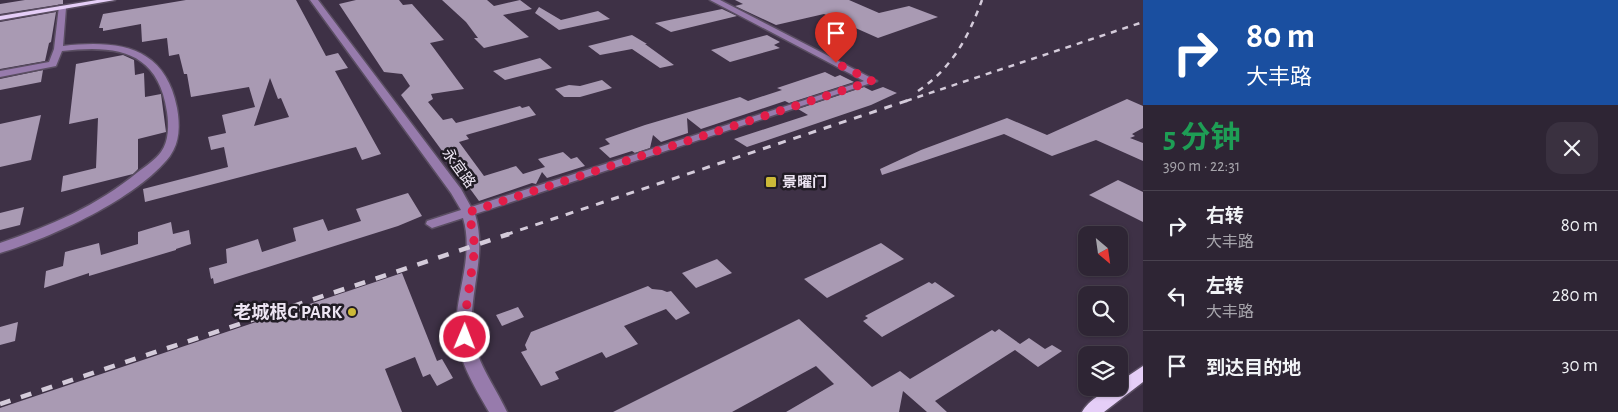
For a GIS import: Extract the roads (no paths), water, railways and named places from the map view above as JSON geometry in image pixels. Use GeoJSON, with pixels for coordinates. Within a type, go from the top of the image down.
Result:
{"type":"FeatureCollection","features":[{"type":"Feature","properties":{"kind":"main road"},"geometry":{"type":"LineString","coordinates":[[0,18],[111,0]]}},
{"type":"Feature","properties":{"kind":"main road"},"geometry":{"type":"LineString","coordinates":[[1091,412],[1143,373]]}},
{"type":"Feature","properties":{"kind":"street","name":"永宜路"},"geometry":{"type":"LineString","coordinates":[[314,0],[457,192],[469,212],[475,247],[464,325],[466,345],[478,375],[498,412]]}},
{"type":"Feature","properties":{"kind":"street"},"geometry":{"type":"LineString","coordinates":[[432,224],[872,81],[714,0]]}},
{"type":"Feature","properties":{"kind":"street"},"geometry":{"type":"LineString","coordinates":[[0,74],[53,64],[58,49],[62,8]]}},
{"type":"Feature","properties":{"kind":"street"},"geometry":{"type":"LineString","coordinates":[[0,248],[94,210],[125,190],[150,169],[166,152],[174,134],[167,90],[154,68],[135,51],[88,45],[58,49]]}},
{"type":"Feature","properties":{"kind":"railway"},"geometry":{"type":"LineString","coordinates":[[918,91],[930,82],[958,51],[971,27],[982,0]]}},
{"type":"Feature","properties":{"kind":"railway"},"geometry":{"type":"LineString","coordinates":[[909,100],[1143,22]]}},
{"type":"Feature","properties":{"kind":"railway"},"geometry":{"type":"LineString","coordinates":[[505,235],[909,100]]}},
{"type":"Feature","properties":{"kind":"railway"},"geometry":{"type":"LineString","coordinates":[[0,404],[509,234]]}},
{"type":"Feature","properties":{"kind":"place","name":"景曜门"},"geometry":{"type":"Point","coordinates":[771,182]}},
{"type":"Feature","properties":{"kind":"place","name":"老城根G PARK"},"geometry":{"type":"Point","coordinates":[352,312]}}]}
